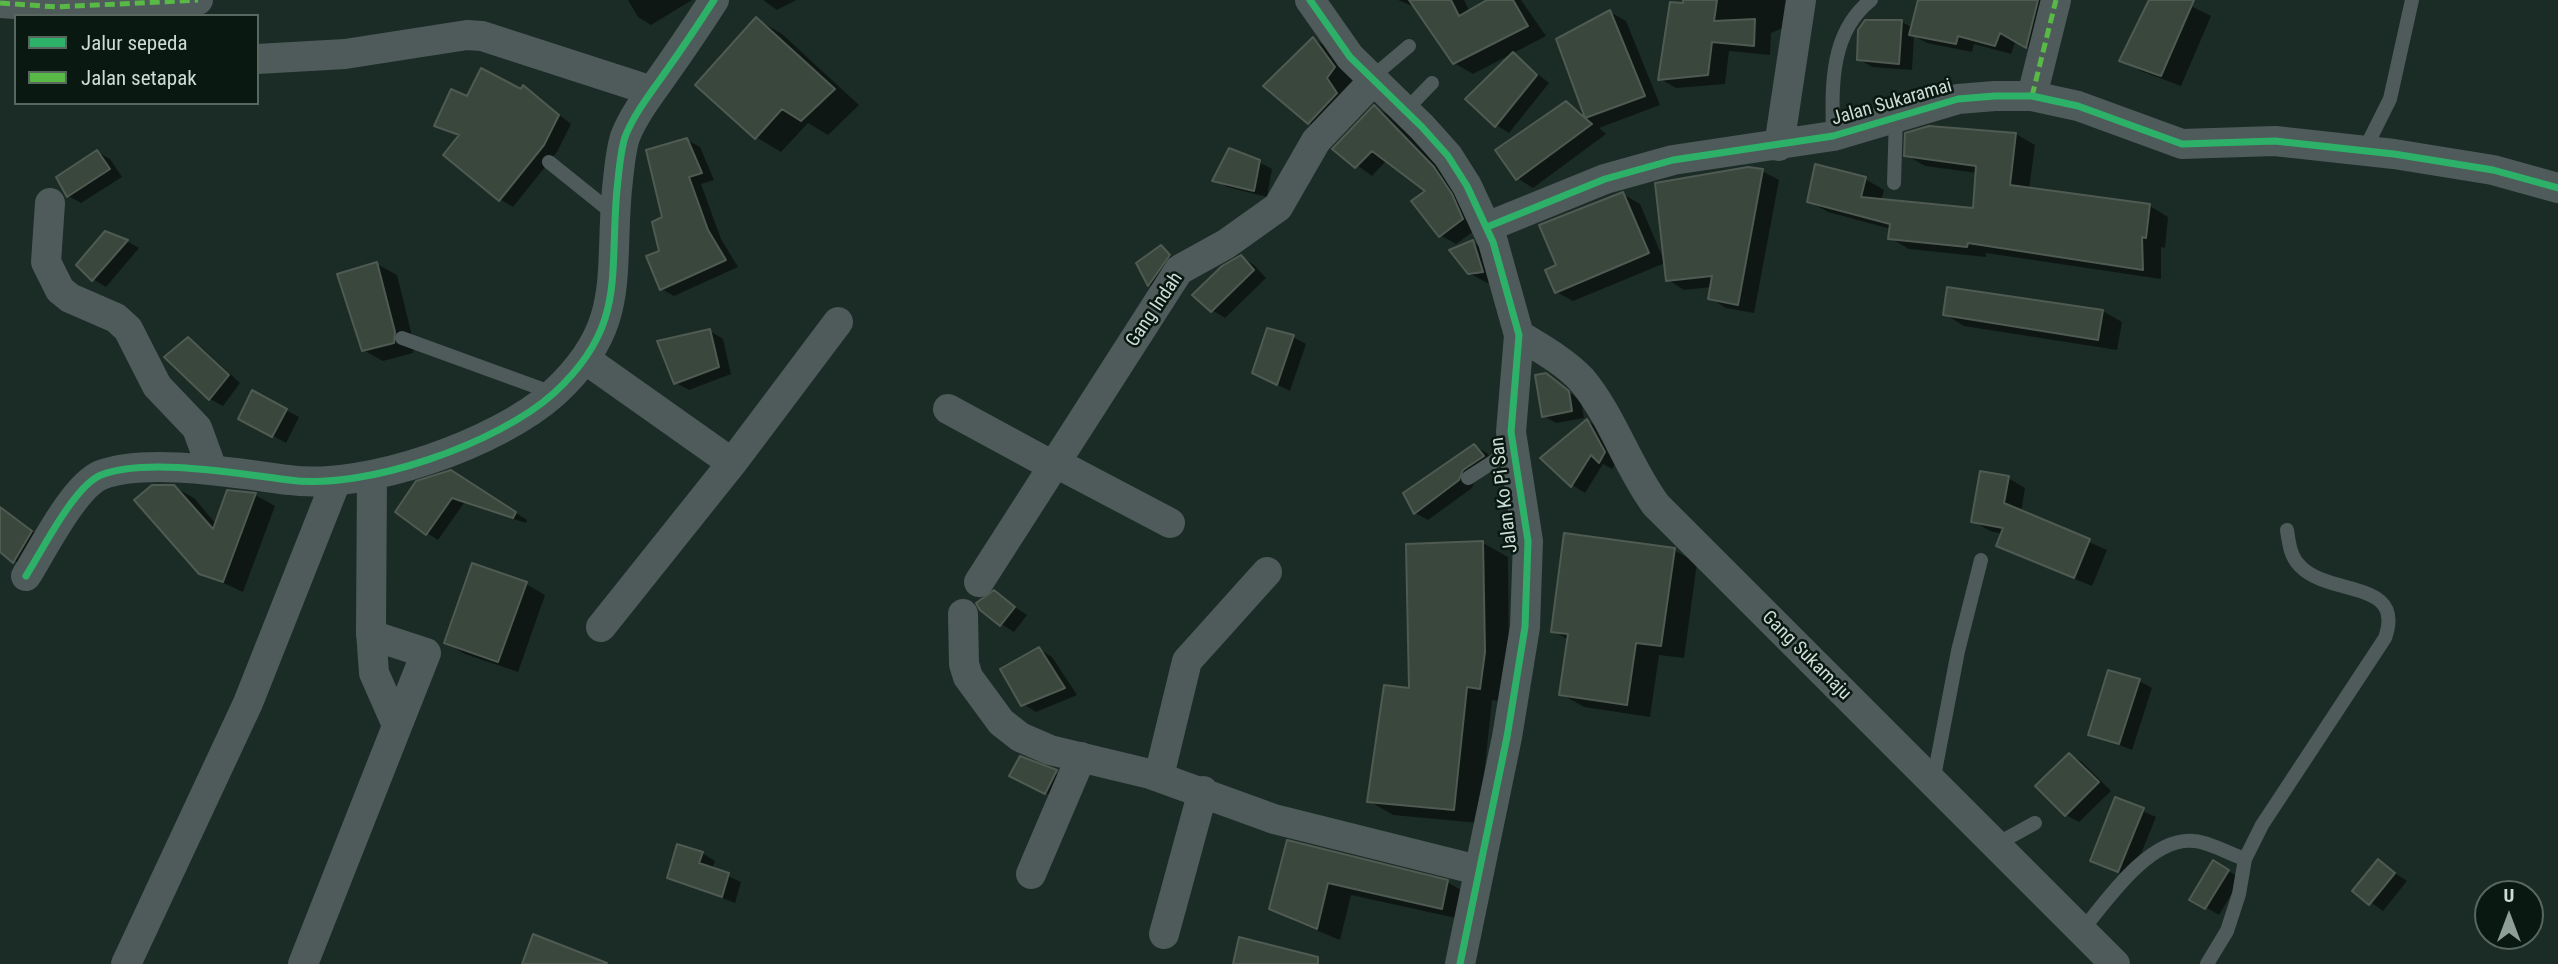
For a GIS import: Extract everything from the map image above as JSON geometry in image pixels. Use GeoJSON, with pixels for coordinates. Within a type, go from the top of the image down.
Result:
{"type":"FeatureCollection","features":[{"type":"Feature","properties":{"kind":"street"},"geometry":{"type":"LineString","coordinates":[[0,3],[57,7],[198,0]]}},
{"type":"Feature","properties":{"kind":"street"},"geometry":{"type":"LineString","coordinates":[[26,576],[80,492],[99,476],[124,470],[212,469],[290,481],[336,481],[372,475],[449,452],[514,422],[554,393],[585,359],[600,334],[611,305],[615,274],[615,215],[625,138],[652,91],[714,0]]}},
{"type":"Feature","properties":{"kind":"street","name":"Jalan Ko Pi San"},"geometry":{"type":"LineString","coordinates":[[1310,0],[1334,37],[1448,156],[1467,186],[1487,227],[1508,286],[1519,335],[1513,449],[1528,541],[1525,627],[1514,704],[1460,964]]}},
{"type":"Feature","properties":{"kind":"street"},"geometry":{"type":"LineString","coordinates":[[1779,146],[1801,0]]}},
{"type":"Feature","properties":{"kind":"street"},"geometry":{"type":"LineString","coordinates":[[2032,96],[2056,0]]}},
{"type":"Feature","properties":{"kind":"street"},"geometry":{"type":"LineString","coordinates":[[0,3],[70,14]]}},
{"type":"Feature","properties":{"kind":"street"},"geometry":{"type":"LineString","coordinates":[[259,59],[345,54],[467,35],[482,36],[652,91]]}},
{"type":"Feature","properties":{"kind":"street","name":"Gang Indah"},"geometry":{"type":"LineString","coordinates":[[979,582],[1179,270],[1226,244],[1278,207],[1316,141],[1372,79]]}},
{"type":"Feature","properties":{"kind":"street","name":"Jalan Sukaramai"},"geometry":{"type":"LineString","coordinates":[[1487,227],[1557,197],[1672,160],[1833,136],[1958,99],[2032,96],[2099,112],[2182,144],[2275,141],[2493,170],[2558,188]]}},
{"type":"Feature","properties":{"kind":"street"},"geometry":{"type":"LineString","coordinates":[[50,203],[45,241],[46,262],[60,290],[70,298],[116,318],[128,329],[157,386],[197,428],[212,469]]}},
{"type":"Feature","properties":{"kind":"street"},"geometry":{"type":"LineString","coordinates":[[601,627],[732,463],[838,322]]}},
{"type":"Feature","properties":{"kind":"street","name":"Gang Sukamaju"},"geometry":{"type":"LineString","coordinates":[[1519,335],[1579,378],[1598,402],[1640,484],[1656,505],[1994,846],[2115,964]]}},
{"type":"Feature","properties":{"kind":"street"},"geometry":{"type":"LineString","coordinates":[[585,359],[732,463]]}},
{"type":"Feature","properties":{"kind":"street"},"geometry":{"type":"LineString","coordinates":[[948,409],[1170,523]]}},
{"type":"Feature","properties":{"kind":"street"},"geometry":{"type":"LineString","coordinates":[[372,475],[371,635],[374,673],[396,723]]}},
{"type":"Feature","properties":{"kind":"street"},"geometry":{"type":"LineString","coordinates":[[125,964],[248,703],[336,481]]}},
{"type":"Feature","properties":{"kind":"street"},"geometry":{"type":"LineString","coordinates":[[1159,776],[1187,661],[1267,572]]}},
{"type":"Feature","properties":{"kind":"street"},"geometry":{"type":"LineString","coordinates":[[963,614],[964,664],[968,677],[1001,722],[1029,741],[1159,776],[1284,821],[1478,870]]}},
{"type":"Feature","properties":{"kind":"street"},"geometry":{"type":"LineString","coordinates":[[303,964],[396,723],[426,653],[371,635]]}},
{"type":"Feature","properties":{"kind":"street"},"geometry":{"type":"LineString","coordinates":[[1031,874],[1082,757]]}},
{"type":"Feature","properties":{"kind":"street"},"geometry":{"type":"LineString","coordinates":[[1164,934],[1203,791]]}},
{"type":"Feature","properties":{"kind":"lane"},"geometry":{"type":"LineString","coordinates":[[1833,136],[1832,85],[1836,57],[1852,21],[1859,10],[1871,0]]}},
{"type":"Feature","properties":{"kind":"lane"},"geometry":{"type":"LineString","coordinates":[[2364,152],[2390,99],[2412,0]]}},
{"type":"Feature","properties":{"kind":"lane"},"geometry":{"type":"LineString","coordinates":[[1372,79],[1409,46]]}},
{"type":"Feature","properties":{"kind":"lane"},"geometry":{"type":"LineString","coordinates":[[1405,111],[1432,83]]}},
{"type":"Feature","properties":{"kind":"lane"},"geometry":{"type":"LineString","coordinates":[[1894,183],[1896,116]]}},
{"type":"Feature","properties":{"kind":"lane"},"geometry":{"type":"LineString","coordinates":[[549,162],[615,215]]}},
{"type":"Feature","properties":{"kind":"lane"},"geometry":{"type":"LineString","coordinates":[[401,338],[554,393]]}},
{"type":"Feature","properties":{"kind":"lane"},"geometry":{"type":"LineString","coordinates":[[1468,478],[1513,449]]}},
{"type":"Feature","properties":{"kind":"lane"},"geometry":{"type":"LineString","coordinates":[[2207,964],[2233,915],[2245,859],[2262,825],[2385,638],[2391,622],[2389,609],[2382,599],[2336,585],[2300,566],[2291,552],[2287,530]]}},
{"type":"Feature","properties":{"kind":"lane"},"geometry":{"type":"LineString","coordinates":[[1933,784],[1958,651],[1981,560]]}},
{"type":"Feature","properties":{"kind":"lane"},"geometry":{"type":"LineString","coordinates":[[1994,846],[2035,823]]}},
{"type":"Feature","properties":{"kind":"lane"},"geometry":{"type":"LineString","coordinates":[[2081,932],[2151,854],[2168,843],[2195,841],[2245,859]]}},
{"type":"Feature","properties":{"kind":"building"},"geometry":{"type":"Polygon","coordinates":[[[1409,0],[1451,0],[1459,16],[1487,0],[1513,0],[1528,26],[1453,64],[1409,0]]]}},
{"type":"Feature","properties":{"kind":"building"},"geometry":{"type":"Polygon","coordinates":[[[1683,0],[1717,0],[1714,21],[1755,19],[1754,46],[1712,42],[1708,75],[1658,80],[1670,2],[1683,3],[1683,0]]]}},
{"type":"Feature","properties":{"kind":"building"},"geometry":{"type":"Polygon","coordinates":[[[1918,0],[2038,0],[2026,48],[2000,33],[1995,46],[1958,36],[1956,44],[1909,35],[1918,0]]]}},
{"type":"Feature","properties":{"kind":"building"},"geometry":{"type":"Polygon","coordinates":[[[2149,0],[2194,0],[2161,76],[2119,61],[2149,0]]]}},
{"type":"Feature","properties":{"kind":"building"},"geometry":{"type":"Polygon","coordinates":[[[1610,10],[1645,96],[1585,118],[1556,39],[1610,10]]]}},
{"type":"Feature","properties":{"kind":"building"},"geometry":{"type":"Polygon","coordinates":[[[756,17],[835,89],[801,121],[782,109],[755,139],[695,85],[756,17]]]}},
{"type":"Feature","properties":{"kind":"building"},"geometry":{"type":"Polygon","coordinates":[[[1865,20],[1902,20],[1899,64],[1857,60],[1858,30],[1865,20]]]}},
{"type":"Feature","properties":{"kind":"building"},"geometry":{"type":"Polygon","coordinates":[[[1313,37],[1335,67],[1327,78],[1337,93],[1308,124],[1263,86],[1313,37]]]}},
{"type":"Feature","properties":{"kind":"building"},"geometry":{"type":"Polygon","coordinates":[[[1513,52],[1537,75],[1495,127],[1465,99],[1513,52]]]}},
{"type":"Feature","properties":{"kind":"building"},"geometry":{"type":"Polygon","coordinates":[[[481,68],[521,89],[523,85],[559,115],[544,145],[499,201],[443,155],[459,135],[434,126],[451,89],[467,96],[481,68]]]}},
{"type":"Feature","properties":{"kind":"building"},"geometry":{"type":"Polygon","coordinates":[[[1566,101],[1592,124],[1516,180],[1495,150],[1566,101]]]}},
{"type":"Feature","properties":{"kind":"building"},"geometry":{"type":"Polygon","coordinates":[[[1374,105],[1434,167],[1452,194],[1463,219],[1439,237],[1411,201],[1425,191],[1372,151],[1355,168],[1332,149],[1374,105]]]}},
{"type":"Feature","properties":{"kind":"building"},"geometry":{"type":"Polygon","coordinates":[[[1929,126],[2016,133],[2010,185],[2150,204],[2146,238],[2142,237],[2143,270],[1968,243],[1967,247],[1888,239],[1890,224],[1807,202],[1815,164],[1866,177],[1861,197],[1973,208],[1976,166],[1904,156],[1905,133],[1929,126]]]}},
{"type":"Feature","properties":{"kind":"building"},"geometry":{"type":"Polygon","coordinates":[[[687,138],[702,173],[689,177],[708,230],[726,260],[660,290],[646,256],[659,251],[652,222],[662,217],[646,150],[687,138]]]}},
{"type":"Feature","properties":{"kind":"building"},"geometry":{"type":"Polygon","coordinates":[[[1229,148],[1260,160],[1254,191],[1212,181],[1229,148]]]}},
{"type":"Feature","properties":{"kind":"building"},"geometry":{"type":"Polygon","coordinates":[[[97,150],[110,169],[67,197],[56,177],[97,150]]]}},
{"type":"Feature","properties":{"kind":"building"},"geometry":{"type":"Polygon","coordinates":[[[1748,167],[1763,169],[1738,305],[1708,299],[1712,276],[1666,281],[1655,183],[1748,167]]]}},
{"type":"Feature","properties":{"kind":"building"},"geometry":{"type":"Polygon","coordinates":[[[1623,192],[1649,253],[1555,293],[1545,270],[1556,265],[1539,225],[1623,192]]]}},
{"type":"Feature","properties":{"kind":"building"},"geometry":{"type":"Polygon","coordinates":[[[105,231],[128,240],[92,281],[76,265],[105,231]]]}},
{"type":"Feature","properties":{"kind":"building"},"geometry":{"type":"Polygon","coordinates":[[[1473,240],[1483,272],[1468,274],[1449,250],[1473,240]]]}},
{"type":"Feature","properties":{"kind":"building"},"geometry":{"type":"Polygon","coordinates":[[[1161,245],[1170,255],[1148,286],[1136,263],[1161,245]]]}},
{"type":"Feature","properties":{"kind":"building"},"geometry":{"type":"Polygon","coordinates":[[[1241,255],[1254,270],[1211,312],[1192,295],[1222,266],[1241,255]]]}},
{"type":"Feature","properties":{"kind":"building"},"geometry":{"type":"Polygon","coordinates":[[[377,262],[395,332],[394,343],[362,351],[337,274],[377,262]]]}},
{"type":"Feature","properties":{"kind":"building"},"geometry":{"type":"Polygon","coordinates":[[[1947,287],[2103,310],[2098,340],[1943,315],[1947,287]]]}},
{"type":"Feature","properties":{"kind":"building"},"geometry":{"type":"Polygon","coordinates":[[[1267,328],[1294,335],[1277,385],[1252,373],[1267,328]]]}},
{"type":"Feature","properties":{"kind":"building"},"geometry":{"type":"Polygon","coordinates":[[[710,329],[719,367],[674,384],[657,341],[710,329]]]}},
{"type":"Feature","properties":{"kind":"building"},"geometry":{"type":"Polygon","coordinates":[[[188,337],[229,375],[209,400],[164,357],[188,337]]]}},
{"type":"Feature","properties":{"kind":"building"},"geometry":{"type":"Polygon","coordinates":[[[1546,373],[1569,391],[1572,411],[1542,417],[1535,375],[1546,373]]]}},
{"type":"Feature","properties":{"kind":"building"},"geometry":{"type":"Polygon","coordinates":[[[252,390],[287,409],[272,437],[238,419],[252,390]]]}},
{"type":"Feature","properties":{"kind":"building"},"geometry":{"type":"Polygon","coordinates":[[[1587,419],[1605,452],[1599,463],[1591,455],[1571,487],[1540,458],[1587,419]]]}},
{"type":"Feature","properties":{"kind":"building"},"geometry":{"type":"Polygon","coordinates":[[[1474,444],[1484,456],[1463,470],[1459,480],[1414,514],[1403,493],[1474,444]]]}},
{"type":"Feature","properties":{"kind":"building"},"geometry":{"type":"Polygon","coordinates":[[[451,470],[516,512],[513,518],[452,498],[426,535],[395,512],[416,481],[451,470]]]}},
{"type":"Feature","properties":{"kind":"building"},"geometry":{"type":"Polygon","coordinates":[[[1980,471],[2009,476],[2004,503],[2090,539],[2074,578],[1996,546],[2003,528],[1971,522],[1980,471]]]}},
{"type":"Feature","properties":{"kind":"building"},"geometry":{"type":"Polygon","coordinates":[[[152,485],[174,485],[213,529],[227,490],[256,493],[223,582],[199,574],[134,500],[152,485]]]}},
{"type":"Feature","properties":{"kind":"building"},"geometry":{"type":"Polygon","coordinates":[[[0,507],[32,531],[13,563],[0,552],[0,507]]]}},
{"type":"Feature","properties":{"kind":"building"},"geometry":{"type":"Polygon","coordinates":[[[1564,533],[1675,548],[1661,646],[1636,643],[1627,705],[1559,695],[1568,634],[1551,632],[1564,533]]]}},
{"type":"Feature","properties":{"kind":"building"},"geometry":{"type":"Polygon","coordinates":[[[1483,541],[1485,652],[1480,689],[1467,687],[1454,810],[1367,802],[1384,685],[1409,688],[1406,544],[1483,541]]]}},
{"type":"Feature","properties":{"kind":"building"},"geometry":{"type":"Polygon","coordinates":[[[472,563],[527,582],[498,662],[444,643],[472,563]]]}},
{"type":"Feature","properties":{"kind":"building"},"geometry":{"type":"Polygon","coordinates":[[[994,590],[1015,607],[1000,626],[980,610],[976,603],[994,590]]]}},
{"type":"Feature","properties":{"kind":"building"},"geometry":{"type":"Polygon","coordinates":[[[1039,647],[1065,688],[1021,706],[1000,669],[1039,647]]]}},
{"type":"Feature","properties":{"kind":"building"},"geometry":{"type":"Polygon","coordinates":[[[2108,670],[2140,679],[2119,744],[2088,735],[2108,670]]]}},
{"type":"Feature","properties":{"kind":"building"},"geometry":{"type":"Polygon","coordinates":[[[2069,753],[2099,782],[2065,816],[2035,786],[2069,753]]]}},
{"type":"Feature","properties":{"kind":"building"},"geometry":{"type":"Polygon","coordinates":[[[1020,756],[1057,770],[1045,794],[1009,776],[1020,756]]]}},
{"type":"Feature","properties":{"kind":"building"},"geometry":{"type":"Polygon","coordinates":[[[2115,797],[2144,808],[2118,872],[2090,861],[2115,797]]]}},
{"type":"Feature","properties":{"kind":"building"},"geometry":{"type":"Polygon","coordinates":[[[1287,840],[1448,880],[1442,909],[1328,883],[1317,929],[1269,909],[1287,840]]]}},
{"type":"Feature","properties":{"kind":"building"},"geometry":{"type":"Polygon","coordinates":[[[677,844],[703,852],[699,863],[729,873],[722,897],[667,878],[677,844]]]}},
{"type":"Feature","properties":{"kind":"building"},"geometry":{"type":"Polygon","coordinates":[[[2378,859],[2395,873],[2369,905],[2352,891],[2378,859]]]}},
{"type":"Feature","properties":{"kind":"building"},"geometry":{"type":"Polygon","coordinates":[[[2213,860],[2229,870],[2205,909],[2189,900],[2213,860]]]}},
{"type":"Feature","properties":{"kind":"building"},"geometry":{"type":"Polygon","coordinates":[[[533,934],[607,963],[522,964],[533,934]]]}},
{"type":"Feature","properties":{"kind":"building"},"geometry":{"type":"Polygon","coordinates":[[[1239,937],[1318,957],[1318,964],[1233,964],[1239,937]]]}},
{"type":"Feature","properties":{"kind":"marked path"},"geometry":{"type":"LineString","coordinates":[[0,3],[57,7],[198,0]]}},
{"type":"Feature","properties":{"kind":"marked path"},"geometry":{"type":"LineString","coordinates":[[2032,96],[2056,0]]}},
{"type":"Feature","properties":{"kind":"cycle path"},"geometry":{"type":"LineString","coordinates":[[26,576],[70,505],[91,481],[101,475],[143,467],[168,467],[289,480],[354,478],[429,459],[466,445],[530,412],[554,393],[577,369],[594,345],[604,322],[613,274],[617,189],[625,137],[643,104],[714,0]]}},
{"type":"Feature","properties":{"kind":"cycle path"},"geometry":{"type":"LineString","coordinates":[[1310,0],[1350,57],[1422,127],[1448,156],[1467,186],[1493,242],[1519,335],[1511,432],[1528,541],[1525,627],[1507,737],[1460,964]]}},
{"type":"Feature","properties":{"kind":"cycle path"},"geometry":{"type":"LineString","coordinates":[[1487,227],[1605,179],[1673,160],[1833,136],[1958,99],[1995,96],[2032,96],[2078,106],[2182,144],[2275,141],[2394,154],[2493,170],[2558,188]]}}]}
